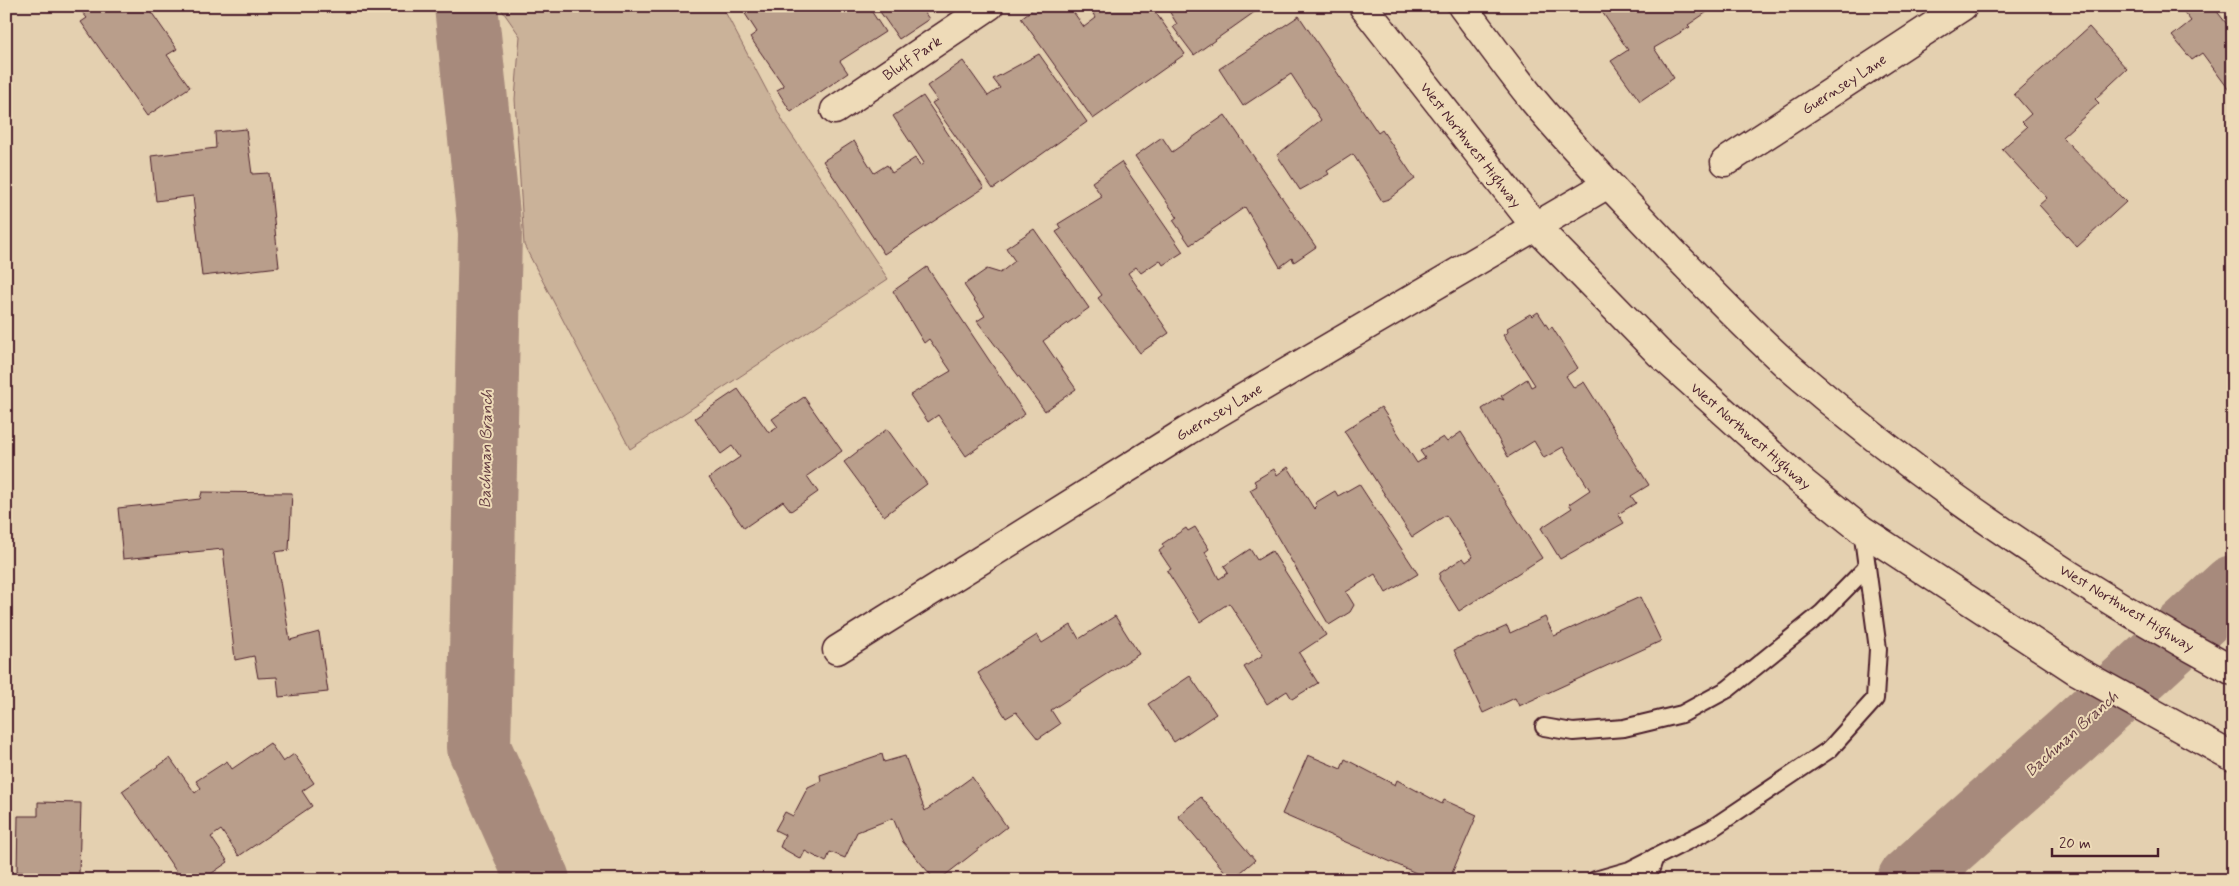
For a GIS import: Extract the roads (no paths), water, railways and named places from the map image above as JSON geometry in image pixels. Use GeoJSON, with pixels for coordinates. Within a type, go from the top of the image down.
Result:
{"type":"FeatureCollection","features":[{"type":"Feature","properties":{"kind":"main road","name":"Bluff Park"},"geometry":{"type":"LineString","coordinates":[[835,110],[989,6]]}},
{"type":"Feature","properties":{"kind":"main road","name":"West Northwest Highway"},"geometry":{"type":"LineString","coordinates":[[1363,6],[1536,227],[1659,353],[1702,394],[1801,481],[1862,530],[2077,671],[2233,757]]}},
{"type":"Feature","properties":{"kind":"main road","name":"West Northwest Highway"},"geometry":{"type":"LineString","coordinates":[[1462,6],[1534,101],[1608,184],[1726,307],[1787,364],[1893,453],[2016,540],[2162,632],[2233,670]]}},
{"type":"Feature","properties":{"kind":"main road","name":"Guernsey Lane"},"geometry":{"type":"LineString","coordinates":[[1725,162],[1963,6]]}},
{"type":"Feature","properties":{"kind":"main road","name":"Guernsey Lane"},"geometry":{"type":"LineString","coordinates":[[837,650],[1186,431],[1608,184]]}},
{"type":"Feature","properties":{"kind":"lane"},"geometry":{"type":"LineString","coordinates":[[1595,880],[1630,870],[1711,829],[1830,749],[1875,699],[1878,649],[1862,530]]}},
{"type":"Feature","properties":{"kind":"lane"},"geometry":{"type":"LineString","coordinates":[[1544,727],[1573,732],[1624,728],[1682,714],[1728,689],[1822,613],[1867,567]]}},
{"type":"Feature","properties":{"kind":"lane"},"geometry":{"type":"LineString","coordinates":[[1647,880],[1655,857]]}},
{"type":"Feature","properties":{"kind":"waterway","name":"Bachman Branch"},"geometry":{"type":"LineString","coordinates":[[466,6],[490,233],[479,748],[538,880]]}},
{"type":"Feature","properties":{"kind":"waterway","name":"Bachman Branch"},"geometry":{"type":"LineString","coordinates":[[1909,880],[2072,735],[2233,587]]}}]}
